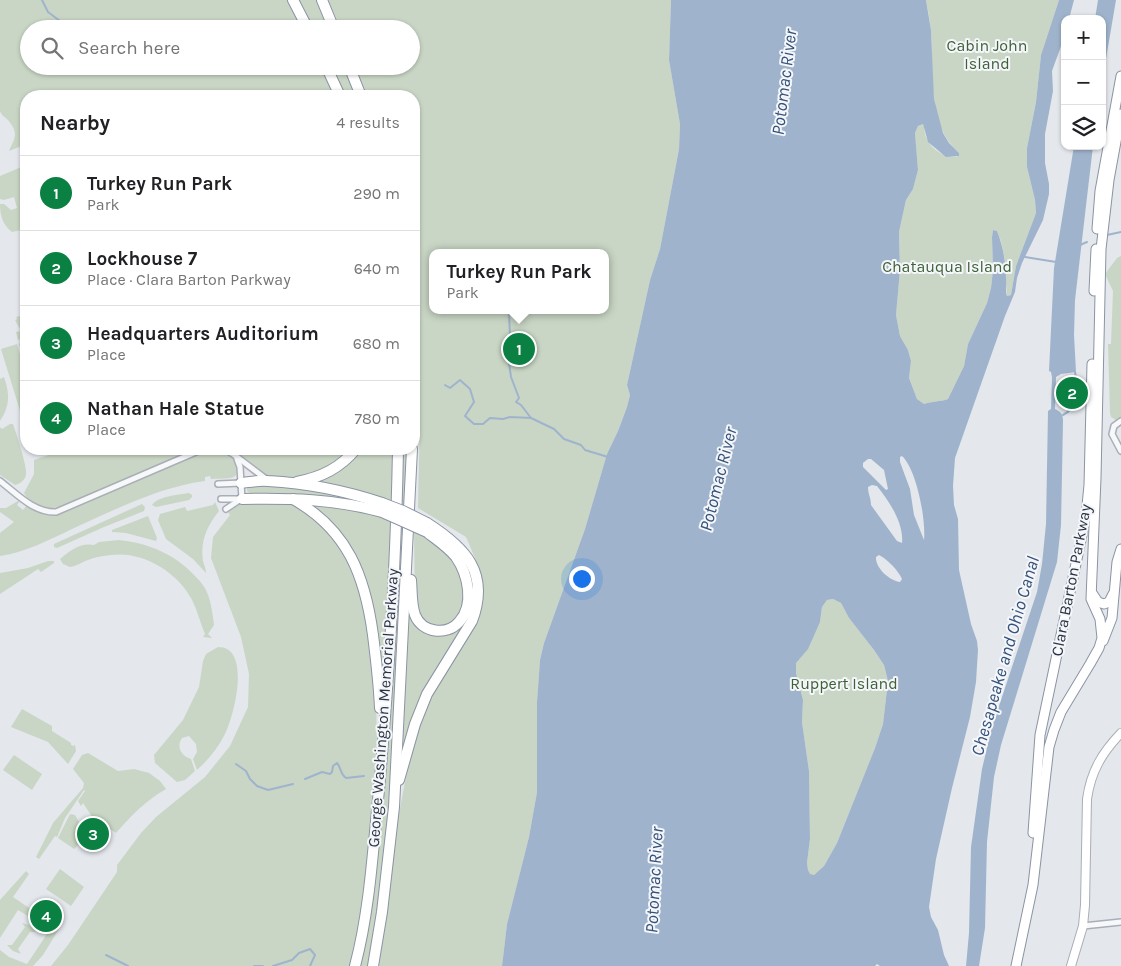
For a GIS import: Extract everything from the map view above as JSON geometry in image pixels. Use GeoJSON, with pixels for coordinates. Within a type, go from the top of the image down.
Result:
{"type":"FeatureCollection","features":[{"type":"Feature","properties":{"kind":"highway"},"geometry":{"type":"LineString","coordinates":[[293,0],[303,20]]}},
{"type":"Feature","properties":{"kind":"highway"},"geometry":{"type":"LineString","coordinates":[[322,0],[330,20]]}},
{"type":"Feature","properties":{"kind":"highway"},"geometry":{"type":"LineString","coordinates":[[330,75],[337,90]]}},
{"type":"Feature","properties":{"kind":"highway"},"geometry":{"type":"LineString","coordinates":[[353,75],[359,90]]}},
{"type":"Feature","properties":{"kind":"highway","name":"Clara Barton Parkway"},"geometry":{"type":"LineString","coordinates":[[1029,903],[1039,742],[1086,516],[1091,417],[1094,265],[1100,191],[1121,76]]}},
{"type":"Feature","properties":{"kind":"highway","name":"Clara Barton Parkway"},"geometry":{"type":"LineString","coordinates":[[1016,966],[1033,885],[1049,747],[1054,730],[1069,698],[1099,648],[1102,638],[1102,626],[1091,599],[1096,478],[1101,249],[1108,186],[1121,114]]}},
{"type":"Feature","properties":{"kind":"highway"},"geometry":{"type":"LineString","coordinates":[[1087,433],[1091,417]]}},
{"type":"Feature","properties":{"kind":"highway"},"geometry":{"type":"LineString","coordinates":[[289,483],[315,478],[329,472],[350,455]]}},
{"type":"Feature","properties":{"kind":"highway","name":"George Washington Memorial Parkway"},"geometry":{"type":"LineString","coordinates":[[355,966],[369,887],[382,756],[398,455]]}},
{"type":"Feature","properties":{"kind":"highway","name":"George Washington Memorial Parkway"},"geometry":{"type":"LineString","coordinates":[[373,966],[382,912],[395,790],[412,455]]}},
{"type":"Feature","properties":{"kind":"highway"},"geometry":{"type":"LineString","coordinates":[[1084,472],[1086,516]]}},
{"type":"Feature","properties":{"kind":"highway"},"geometry":{"type":"LineString","coordinates":[[241,483],[268,481],[331,490],[382,508],[427,528],[452,540],[467,555],[475,573],[479,593],[475,612],[472,621],[427,694],[420,709],[406,761],[395,790]]}},
{"type":"Feature","properties":{"kind":"highway"},"geometry":{"type":"LineString","coordinates":[[242,498],[340,502],[382,508]]}},
{"type":"Feature","properties":{"kind":"highway"},"geometry":{"type":"LineString","coordinates":[[293,499],[315,514],[334,531],[351,555],[362,579],[370,612],[376,661],[382,756]]}},
{"type":"Feature","properties":{"kind":"highway"},"geometry":{"type":"LineString","coordinates":[[408,533],[414,613],[424,627],[430,630],[442,631],[454,626],[463,618],[467,601],[467,583],[457,559],[427,528]]}},
{"type":"Feature","properties":{"kind":"highway"},"geometry":{"type":"LineString","coordinates":[[1099,648],[1111,623],[1121,549]]}},
{"type":"Feature","properties":{"kind":"highway"},"geometry":{"type":"LineString","coordinates":[[1091,590],[1098,602],[1104,604],[1112,599],[1115,589]]}},
{"type":"Feature","properties":{"kind":"highway"},"geometry":{"type":"LineString","coordinates":[[1048,695],[1048,705],[1054,710],[1059,708],[1069,698]]}},
{"type":"Feature","properties":{"kind":"main road"},"geometry":{"type":"LineString","coordinates":[[1071,966],[1082,926],[1089,783],[1101,756],[1121,733]]}},
{"type":"Feature","properties":{"kind":"street"},"geometry":{"type":"LineString","coordinates":[[1119,422],[1114,426],[1112,434],[1121,451]]}},
{"type":"Feature","properties":{"kind":"street"},"geometry":{"type":"LineString","coordinates":[[0,481],[36,508],[56,512],[189,455]]}},
{"type":"Feature","properties":{"kind":"street"},"geometry":{"type":"LineString","coordinates":[[236,456],[268,481]]}},
{"type":"Feature","properties":{"kind":"street"},"geometry":{"type":"LineString","coordinates":[[236,456],[240,467],[242,498]]}},
{"type":"Feature","properties":{"kind":"street"},"geometry":{"type":"LineString","coordinates":[[218,484],[241,483]]}},
{"type":"Feature","properties":{"kind":"street"},"geometry":{"type":"LineString","coordinates":[[221,499],[242,498]]}},
{"type":"Feature","properties":{"kind":"street"},"geometry":{"type":"LineString","coordinates":[[226,509],[242,498]]}},
{"type":"Feature","properties":{"kind":"street"},"geometry":{"type":"LineString","coordinates":[[1082,926],[1121,922]]}},
{"type":"Feature","properties":{"kind":"green space"},"geometry":{"type":"Polygon","coordinates":[[[0,0],[287,0],[298,20],[20,20],[20,75],[326,75],[332,90],[20,90],[20,147],[9,151],[15,132],[14,128],[0,111],[0,0]]]}},
{"type":"Feature","properties":{"kind":"green space"},"geometry":{"type":"Polygon","coordinates":[[[296,0],[318,0],[326,20],[306,20],[296,0]]]}},
{"type":"Feature","properties":{"kind":"green space"},"geometry":{"type":"Polygon","coordinates":[[[328,0],[671,0],[669,60],[680,124],[679,149],[660,249],[650,280],[627,385],[630,395],[627,407],[607,454],[585,529],[544,643],[540,660],[537,702],[537,792],[529,837],[507,924],[502,966],[375,966],[394,840],[413,740],[423,708],[467,636],[479,576],[475,558],[466,537],[418,508],[420,455],[420,90],[365,90],[359,75],[420,75],[420,20],[337,20],[328,0]]]}},
{"type":"Feature","properties":{"kind":"green space"},"geometry":{"type":"Polygon","coordinates":[[[926,0],[1059,0],[1041,55],[1036,102],[1027,148],[1027,167],[1035,200],[1036,213],[1016,266],[1011,295],[1007,296],[1005,260],[1001,241],[997,231],[993,230],[991,288],[987,303],[968,344],[964,366],[948,399],[924,404],[917,399],[909,378],[911,361],[908,350],[900,336],[896,315],[900,270],[899,232],[906,200],[913,189],[918,170],[915,133],[918,126],[923,124],[929,143],[939,152],[957,157],[959,153],[948,141],[936,112],[932,80],[930,19],[926,0]]]}},
{"type":"Feature","properties":{"kind":"green space"},"geometry":{"type":"Polygon","coordinates":[[[335,75],[349,75],[355,90],[343,90],[335,75]]]}},
{"type":"Feature","properties":{"kind":"green space"},"geometry":{"type":"Polygon","coordinates":[[[20,168],[20,230],[12,232],[3,220],[0,204],[4,204],[11,210],[17,208],[14,197],[4,200],[0,199],[0,176],[20,168]]]}},
{"type":"Feature","properties":{"kind":"green space"},"geometry":{"type":"Polygon","coordinates":[[[1121,256],[1121,418],[1116,420],[1111,417],[1110,413],[1108,344],[1111,344],[1113,291],[1105,274],[1117,258],[1121,256]]]}},
{"type":"Feature","properties":{"kind":"green space"},"geometry":{"type":"Polygon","coordinates":[[[20,316],[20,329],[15,320],[17,319],[16,317],[20,316]]]}},
{"type":"Feature","properties":{"kind":"green space"},"geometry":{"type":"Polygon","coordinates":[[[20,331],[20,339],[18,340],[16,332],[20,331]]]}},
{"type":"Feature","properties":{"kind":"green space"},"geometry":{"type":"Polygon","coordinates":[[[17,344],[20,354],[20,411],[1,349],[17,344]]]}},
{"type":"Feature","properties":{"kind":"green space"},"geometry":{"type":"Polygon","coordinates":[[[4,377],[8,400],[6,410],[0,421],[0,379],[4,377]]]}},
{"type":"Feature","properties":{"kind":"green space"},"geometry":{"type":"Polygon","coordinates":[[[13,424],[20,447],[20,455],[22,455],[25,465],[25,477],[20,483],[15,485],[0,475],[0,427],[2,429],[13,424]]]}},
{"type":"Feature","properties":{"kind":"green space"},"geometry":{"type":"Polygon","coordinates":[[[49,455],[182,455],[96,493],[48,509],[38,506],[28,499],[24,493],[34,474],[34,460],[49,455]]]}},
{"type":"Feature","properties":{"kind":"green space"},"geometry":{"type":"Polygon","coordinates":[[[196,455],[230,455],[236,461],[239,469],[235,476],[230,478],[211,479],[210,476],[205,477],[205,481],[171,488],[154,494],[120,507],[37,545],[19,552],[0,556],[0,533],[14,522],[0,512],[0,508],[6,508],[18,501],[23,504],[19,502],[17,505],[23,510],[27,505],[45,513],[66,511],[196,455]]]}},
{"type":"Feature","properties":{"kind":"green space"},"geometry":{"type":"Polygon","coordinates":[[[240,455],[346,455],[335,465],[299,479],[272,478],[265,475],[240,455]]]}},
{"type":"Feature","properties":{"kind":"green space"},"geometry":{"type":"Polygon","coordinates":[[[349,455],[395,455],[394,504],[307,483],[349,455]]]}},
{"type":"Feature","properties":{"kind":"green space"},"geometry":{"type":"Polygon","coordinates":[[[402,455],[407,455],[389,818],[370,966],[358,966],[368,914],[402,455]]]}},
{"type":"Feature","properties":{"kind":"green space"},"geometry":{"type":"Polygon","coordinates":[[[252,484],[323,491],[380,506],[333,497],[251,494],[247,491],[247,488],[252,484]]]}},
{"type":"Feature","properties":{"kind":"green space"},"geometry":{"type":"Polygon","coordinates":[[[189,493],[192,497],[189,500],[156,507],[152,505],[163,498],[189,493]]]}},
{"type":"Feature","properties":{"kind":"green space"},"geometry":{"type":"Polygon","coordinates":[[[215,502],[219,511],[208,528],[202,554],[206,573],[193,559],[166,539],[158,520],[160,514],[185,507],[187,511],[213,505],[215,502]]]}},
{"type":"Feature","properties":{"kind":"green space"},"geometry":{"type":"Polygon","coordinates":[[[249,502],[292,502],[334,534],[358,577],[368,629],[376,696],[377,750],[364,894],[351,966],[51,966],[68,945],[117,872],[117,865],[141,833],[156,817],[205,777],[230,746],[248,707],[249,674],[241,637],[211,558],[213,537],[230,515],[228,512],[239,505],[249,502]]]}},
{"type":"Feature","properties":{"kind":"green space"},"geometry":{"type":"Polygon","coordinates":[[[308,503],[361,509],[393,521],[384,698],[367,585],[360,564],[354,553],[308,503]]]}},
{"type":"Feature","properties":{"kind":"green space"},"geometry":{"type":"Polygon","coordinates":[[[142,504],[145,507],[144,511],[57,548],[54,547],[54,544],[142,504]]]}},
{"type":"Feature","properties":{"kind":"green space"},"geometry":{"type":"Polygon","coordinates":[[[148,516],[157,538],[156,541],[126,533],[112,532],[112,530],[148,516]]]}},
{"type":"Feature","properties":{"kind":"green space"},"geometry":{"type":"Polygon","coordinates":[[[414,530],[444,548],[461,575],[464,588],[463,604],[453,624],[447,627],[425,624],[416,613],[414,530]]]}},
{"type":"Feature","properties":{"kind":"green space"},"geometry":{"type":"Polygon","coordinates":[[[119,540],[140,544],[160,551],[179,562],[197,578],[206,590],[210,602],[214,625],[208,634],[212,638],[203,637],[205,634],[197,611],[185,588],[177,579],[157,565],[134,556],[123,555],[96,557],[70,567],[63,564],[60,559],[71,550],[80,546],[119,540]]]}},
{"type":"Feature","properties":{"kind":"green space"},"geometry":{"type":"Polygon","coordinates":[[[464,557],[474,584],[472,612],[450,650],[402,761],[408,582],[411,606],[432,633],[464,618],[464,557]]]}},
{"type":"Feature","properties":{"kind":"green space"},"geometry":{"type":"Polygon","coordinates":[[[48,561],[54,561],[54,563],[41,572],[38,569],[0,594],[0,573],[28,568],[48,561]]]}},
{"type":"Feature","properties":{"kind":"green space","name":"Ruppert Island"},"geometry":{"type":"Polygon","coordinates":[[[833,599],[841,603],[849,618],[874,650],[884,665],[888,681],[883,724],[837,843],[824,866],[814,875],[810,875],[807,863],[810,839],[809,771],[802,722],[803,700],[796,673],[796,663],[820,622],[822,607],[827,600],[833,599]]]}},
{"type":"Feature","properties":{"kind":"green space"},"geometry":{"type":"Polygon","coordinates":[[[218,647],[228,650],[235,658],[238,670],[236,699],[229,725],[219,744],[197,770],[193,759],[197,752],[196,744],[189,736],[182,738],[179,745],[180,751],[191,759],[195,771],[185,780],[177,782],[155,763],[154,755],[183,720],[199,687],[206,654],[218,647]]]}},
{"type":"Feature","properties":{"kind":"green space"},"geometry":{"type":"Polygon","coordinates":[[[22,709],[52,726],[52,731],[71,743],[71,745],[75,745],[76,751],[68,764],[48,742],[11,727],[22,709]]]}},
{"type":"Feature","properties":{"kind":"green space"},"geometry":{"type":"Polygon","coordinates":[[[88,753],[118,771],[134,769],[149,773],[160,781],[166,789],[139,809],[116,833],[93,818],[83,803],[81,806],[78,801],[84,790],[65,818],[57,837],[55,836],[39,859],[36,857],[53,823],[83,788],[84,783],[73,769],[82,755],[88,753]]]}},
{"type":"Feature","properties":{"kind":"green space"},"geometry":{"type":"Polygon","coordinates":[[[14,755],[42,774],[32,790],[3,770],[14,755]]]}},
{"type":"Feature","properties":{"kind":"green space"},"geometry":{"type":"Polygon","coordinates":[[[70,814],[75,815],[79,822],[76,830],[80,843],[74,849],[58,838],[70,814]]]}},
{"type":"Feature","properties":{"kind":"green space"},"geometry":{"type":"Polygon","coordinates":[[[60,869],[84,887],[71,906],[46,889],[60,869]]]}},
{"type":"Feature","properties":{"kind":"green space"},"geometry":{"type":"Polygon","coordinates":[[[26,871],[29,874],[13,897],[32,910],[28,916],[18,910],[0,938],[0,900],[26,871]]]}},
{"type":"Feature","properties":{"kind":"green space"},"geometry":{"type":"Polygon","coordinates":[[[44,918],[59,929],[43,955],[33,966],[0,966],[0,950],[9,957],[27,964],[49,931],[40,924],[44,918]]]}},
{"type":"Feature","properties":{"kind":"green space"},"geometry":{"type":"Polygon","coordinates":[[[22,923],[29,925],[36,932],[30,932],[18,949],[21,954],[13,951],[7,945],[12,945],[25,927],[22,923]]]}},
{"type":"Feature","properties":{"kind":"water","name":"Potomac River"},"geometry":{"type":"Polygon","coordinates":[[[671,0],[926,0],[931,30],[934,99],[943,133],[949,143],[959,153],[959,156],[946,157],[928,142],[923,124],[918,126],[915,133],[918,170],[913,189],[906,200],[899,232],[900,270],[896,315],[900,336],[908,350],[911,361],[909,378],[917,399],[924,404],[948,399],[964,366],[968,344],[987,303],[991,288],[993,230],[997,231],[1004,255],[1006,294],[1007,296],[1011,295],[1016,266],[1036,213],[1035,200],[1027,167],[1027,148],[1036,102],[1041,55],[1059,0],[1074,0],[1070,15],[1061,15],[1061,46],[1052,71],[1053,91],[1045,134],[1045,163],[1049,194],[1043,220],[1022,263],[1015,292],[955,458],[953,486],[954,505],[958,519],[959,570],[978,650],[976,682],[970,717],[936,859],[929,907],[949,966],[880,966],[877,964],[875,966],[502,966],[507,924],[529,837],[537,792],[537,702],[540,660],[544,643],[585,529],[607,454],[627,407],[630,395],[627,385],[650,280],[660,249],[679,149],[680,124],[669,60],[671,0]],[[902,456],[900,457],[900,462],[910,489],[914,515],[924,540],[924,520],[916,483],[912,472],[902,456]],[[871,459],[863,463],[863,467],[886,490],[888,489],[884,470],[871,459]],[[872,485],[868,487],[871,505],[897,541],[902,543],[901,528],[891,505],[877,486],[872,485]],[[879,555],[876,557],[878,565],[884,573],[900,582],[902,579],[889,562],[879,555]],[[833,599],[827,600],[822,607],[820,622],[808,649],[796,663],[796,673],[803,700],[802,722],[809,771],[810,839],[807,863],[810,874],[814,875],[824,866],[837,843],[875,748],[883,724],[888,681],[884,665],[849,618],[841,603],[833,599]]]}},
{"type":"Feature","properties":{"kind":"water"},"geometry":{"type":"Polygon","coordinates":[[[1098,0],[1116,0],[1106,59],[1106,15],[1096,15],[1098,0]]]}},
{"type":"Feature","properties":{"kind":"water"},"geometry":{"type":"Polygon","coordinates":[[[1073,150],[1093,150],[1075,300],[1076,372],[1061,374],[1056,377],[1055,409],[1063,417],[1061,525],[1057,562],[1001,745],[994,777],[987,842],[985,928],[979,966],[966,966],[969,933],[971,847],[982,769],[992,727],[1037,592],[1042,564],[1046,524],[1048,411],[1051,409],[1052,377],[1049,371],[1054,268],[1073,150]]]}},
{"type":"Feature","properties":{"kind":"waterway"},"geometry":{"type":"LineString","coordinates":[[42,0],[48,12],[59,20]]}},
{"type":"Feature","properties":{"kind":"waterway"},"geometry":{"type":"LineString","coordinates":[[1107,235],[1121,232]]}},
{"type":"Feature","properties":{"kind":"waterway"},"geometry":{"type":"LineString","coordinates":[[1080,245],[1087,242]]}},
{"type":"Feature","properties":{"kind":"waterway"},"geometry":{"type":"LineString","coordinates":[[1025,257],[1056,262],[1057,260]]}},
{"type":"Feature","properties":{"kind":"waterway"},"geometry":{"type":"LineString","coordinates":[[509,314],[512,345],[509,363],[511,377],[519,398],[516,402],[521,405],[531,418]]}},
{"type":"Feature","properties":{"kind":"waterway"},"geometry":{"type":"LineString","coordinates":[[1063,415],[1068,412],[1075,402],[1077,391],[1075,372]]}},
{"type":"Feature","properties":{"kind":"waterway"},"geometry":{"type":"LineString","coordinates":[[445,385],[450,388],[460,380],[470,389],[474,402],[465,416],[474,424],[483,424],[490,418],[531,418],[554,429],[564,439],[581,445],[585,450],[608,457]]}},
{"type":"Feature","properties":{"kind":"waterway"},"geometry":{"type":"LineString","coordinates":[[305,779],[322,772],[330,774],[333,766],[337,763],[346,778],[364,776]]}},
{"type":"Feature","properties":{"kind":"waterway"},"geometry":{"type":"LineString","coordinates":[[236,764],[246,771],[250,779],[257,786],[268,790],[293,784]]}},
{"type":"Feature","properties":{"kind":"waterway"},"geometry":{"type":"LineString","coordinates":[[273,966],[292,960],[299,953],[310,949],[315,955],[310,966]]}},
{"type":"Feature","properties":{"kind":"waterway"},"geometry":{"type":"LineString","coordinates":[[106,955],[128,966]]}},
{"type":"Feature","properties":{"kind":"waterway"},"geometry":{"type":"LineString","coordinates":[[254,966],[263,966]]}},
{"type":"Feature","properties":{"kind":"place","name":"Turkey Run Park"},"geometry":{"type":"Point","coordinates":[519,349]}},
{"type":"Feature","properties":{"kind":"place","name":"Lockhouse 7"},"geometry":{"type":"Point","coordinates":[1072,393]}},
{"type":"Feature","properties":{"kind":"place","name":"Headquarters Auditorium"},"geometry":{"type":"Point","coordinates":[93,834]}},
{"type":"Feature","properties":{"kind":"place","name":"Nathan Hale Statue"},"geometry":{"type":"Point","coordinates":[46,916]}},
{"type":"Feature","properties":{"kind":"park label","name":"Cabin John Island"},"geometry":{"type":"Point","coordinates":[987,54]}},
{"type":"Feature","properties":{"kind":"park label","name":"Chatauqua Island"},"geometry":{"type":"Point","coordinates":[947,266]}},
{"type":"Feature","properties":{"kind":"water label","name":"Chesapeake and Ohio Canal"},"geometry":{"type":"Point","coordinates":[1005,656]}}]}
